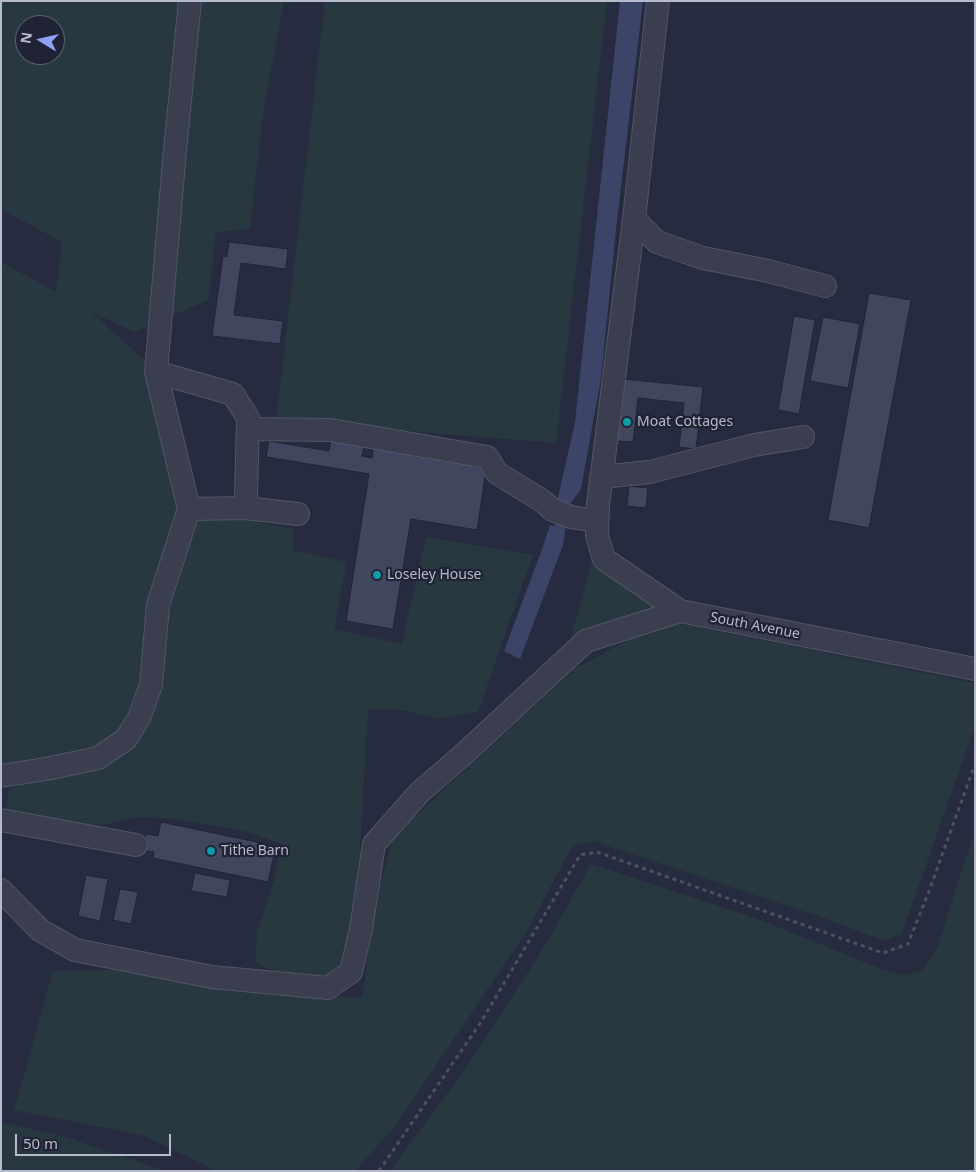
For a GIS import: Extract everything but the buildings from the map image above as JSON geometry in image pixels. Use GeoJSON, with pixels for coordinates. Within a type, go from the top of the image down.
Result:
{"type":"FeatureCollection","features":[{"type":"Feature","properties":{"kind":"lane"},"geometry":{"type":"LineString","coordinates":[[1,776],[98,758],[126,739],[139,718],[151,686],[158,605],[189,509],[156,372],[190,1]]}},
{"type":"Feature","properties":{"kind":"lane","name":"South Avenue"},"geometry":{"type":"LineString","coordinates":[[658,1],[634,220],[601,477],[597,536],[604,559],[680,611],[975,669]]}},
{"type":"Feature","properties":{"kind":"lane"},"geometry":{"type":"LineString","coordinates":[[634,220],[657,242],[703,258],[768,271],[825,286]]}},
{"type":"Feature","properties":{"kind":"lane"},"geometry":{"type":"LineString","coordinates":[[156,372],[234,394],[248,418],[245,508]]}},
{"type":"Feature","properties":{"kind":"lane"},"geometry":{"type":"LineString","coordinates":[[248,429],[330,430],[487,457],[497,472],[562,513],[598,513]]}},
{"type":"Feature","properties":{"kind":"lane"},"geometry":{"type":"LineString","coordinates":[[601,477],[650,472],[754,445],[803,437]]}},
{"type":"Feature","properties":{"kind":"lane"},"geometry":{"type":"LineString","coordinates":[[189,509],[245,508],[298,514]]}},
{"type":"Feature","properties":{"kind":"lane"},"geometry":{"type":"LineString","coordinates":[[1,890],[40,930],[75,950],[212,977],[328,988],[351,972],[361,929],[374,844],[420,792],[586,641],[680,611]]}},
{"type":"Feature","properties":{"kind":"lane"},"geometry":{"type":"LineString","coordinates":[[1,820],[136,845]]}},
{"type":"Feature","properties":{"kind":"path"},"geometry":{"type":"LineString","coordinates":[[379,1171],[481,1022],[580,855],[597,852],[883,953],[908,944],[975,764]]}},
{"type":"Feature","properties":{"kind":"shaded area"},"geometry":{"type":"Polygon","coordinates":[[[1,1],[284,1],[263,114],[250,229],[216,232],[208,300],[135,332],[91,312],[149,364],[179,505],[145,664],[131,717],[103,745],[52,762],[1,766],[1,262],[56,292],[62,242],[1,209],[1,1]]]}},
{"type":"Feature","properties":{"kind":"shaded area"},"geometry":{"type":"Polygon","coordinates":[[[325,1],[607,1],[556,443],[276,421],[325,1]]]}},
{"type":"Feature","properties":{"kind":"shaded area"},"geometry":{"type":"Polygon","coordinates":[[[202,512],[294,529],[293,550],[347,562],[334,629],[402,644],[426,537],[533,555],[478,712],[439,719],[402,710],[368,710],[358,885],[345,964],[320,979],[293,978],[255,963],[257,932],[273,883],[282,844],[244,831],[177,819],[137,817],[102,825],[6,812],[9,790],[31,779],[137,737],[168,606],[187,546],[202,512]]]}},
{"type":"Feature","properties":{"kind":"shaded area"},"geometry":{"type":"Polygon","coordinates":[[[593,557],[665,610],[570,642],[593,557]]]}},
{"type":"Feature","properties":{"kind":"shaded area"},"geometry":{"type":"Polygon","coordinates":[[[677,623],[975,683],[975,726],[902,933],[885,941],[818,916],[593,841],[572,846],[530,926],[396,1125],[355,1171],[217,1171],[142,1135],[14,1110],[53,971],[117,970],[273,994],[362,998],[376,898],[394,836],[576,668],[633,638],[677,623]]]}},
{"type":"Feature","properties":{"kind":"shaded area"},"geometry":{"type":"Polygon","coordinates":[[[975,830],[975,1171],[390,1171],[463,1072],[543,949],[591,864],[758,919],[884,970],[904,975],[922,970],[937,948],[975,830]]]}},
{"type":"Feature","properties":{"kind":"shaded area"},"geometry":{"type":"Polygon","coordinates":[[[1,1122],[66,1137],[164,1171],[1,1171],[1,1122]]]}},
{"type":"Feature","properties":{"kind":"water"},"geometry":{"type":"Polygon","coordinates":[[[620,1],[643,1],[616,229],[601,378],[581,489],[569,506],[563,545],[520,659],[504,651],[550,525],[555,526],[561,504],[557,502],[575,422],[620,1]]]}},
{"type":"Feature","properties":{"kind":"place","name":"Moat Cottages"},"geometry":{"type":"Point","coordinates":[627,422]}},
{"type":"Feature","properties":{"kind":"place","name":"Loseley House"},"geometry":{"type":"Point","coordinates":[377,575]}},
{"type":"Feature","properties":{"kind":"place","name":"Tithe Barn"},"geometry":{"type":"Point","coordinates":[211,851]}}]}
